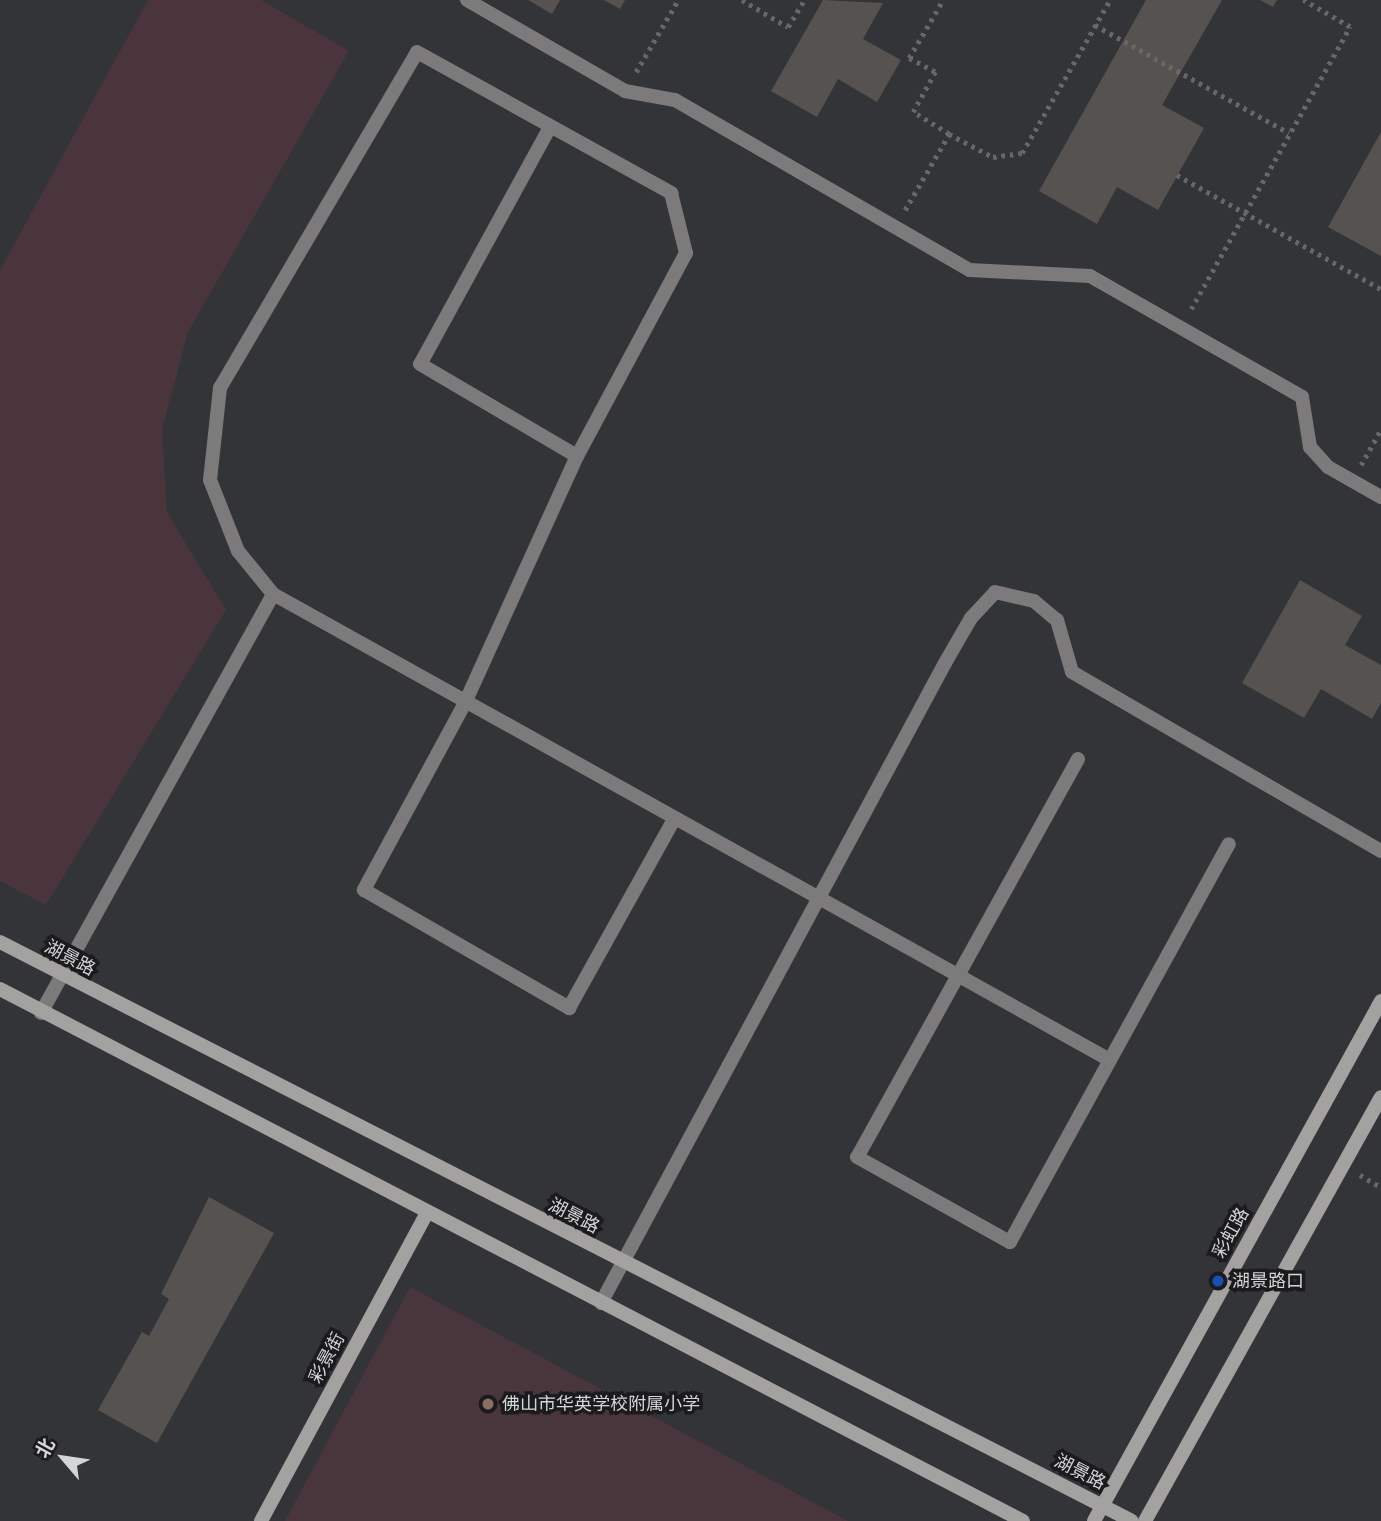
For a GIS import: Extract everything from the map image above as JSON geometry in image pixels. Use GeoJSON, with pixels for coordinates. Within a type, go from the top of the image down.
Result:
{"type":"FeatureCollection","features":[{"type":"Feature","properties":{"kind":"main road","name":"湖景路"},"geometry":{"type":"LineString","coordinates":[[0,942],[1132,1521]]}},
{"type":"Feature","properties":{"kind":"main road"},"geometry":{"type":"LineString","coordinates":[[0,989],[41,1013],[1023,1521]]}},
{"type":"Feature","properties":{"kind":"main road","name":"彩虹路"},"geometry":{"type":"LineString","coordinates":[[1094,1521],[1381,1001]]}},
{"type":"Feature","properties":{"kind":"main road"},"geometry":{"type":"LineString","coordinates":[[1145,1521],[1381,1097]]}},
{"type":"Feature","properties":{"kind":"main road","name":"彩景街"},"geometry":{"type":"LineString","coordinates":[[261,1521],[427,1213]]}},
{"type":"Feature","properties":{"kind":"lane"},"geometry":{"type":"LineString","coordinates":[[467,0],[625,91],[675,100],[970,270],[1090,275],[1302,397],[1310,447],[1328,467],[1381,497]]}},
{"type":"Feature","properties":{"kind":"lane"},"geometry":{"type":"LineString","coordinates":[[674,819],[569,1008],[364,890],[466,701],[577,456],[686,253],[671,193],[417,52],[220,388],[210,480],[239,551],[273,594],[466,701],[957,977],[1110,1060]]}},
{"type":"Feature","properties":{"kind":"lane"},"geometry":{"type":"LineString","coordinates":[[551,127],[420,364],[577,456]]}},
{"type":"Feature","properties":{"kind":"lane"},"geometry":{"type":"LineString","coordinates":[[601,1303],[816,898],[971,618],[995,592],[1034,600],[1057,620],[1072,671],[1381,851]]}},
{"type":"Feature","properties":{"kind":"lane"},"geometry":{"type":"LineString","coordinates":[[41,1013],[273,594]]}},
{"type":"Feature","properties":{"kind":"lane"},"geometry":{"type":"LineString","coordinates":[[1078,759],[857,1157],[1010,1242],[1229,845]]}},
{"type":"Feature","properties":{"kind":"path"},"geometry":{"type":"LineString","coordinates":[[625,91],[678,0]]}},
{"type":"Feature","properties":{"kind":"path"},"geometry":{"type":"LineString","coordinates":[[742,0],[788,26],[804,0]]}},
{"type":"Feature","properties":{"kind":"path"},"geometry":{"type":"LineString","coordinates":[[943,0],[909,58],[935,72],[913,113],[993,157],[1022,153],[1110,0]]}},
{"type":"Feature","properties":{"kind":"path"},"geometry":{"type":"LineString","coordinates":[[1180,328],[1350,27],[1303,0]]}},
{"type":"Feature","properties":{"kind":"path"},"geometry":{"type":"LineString","coordinates":[[1095,25],[1289,133]]}},
{"type":"Feature","properties":{"kind":"path"},"geometry":{"type":"LineString","coordinates":[[895,227],[948,134]]}},
{"type":"Feature","properties":{"kind":"path"},"geometry":{"type":"LineString","coordinates":[[1177,175],[1381,289]]}},
{"type":"Feature","properties":{"kind":"path"},"geometry":{"type":"LineString","coordinates":[[1353,481],[1381,429]]}},
{"type":"Feature","properties":{"kind":"shaded area"},"geometry":{"type":"Polygon","coordinates":[[[148,0],[261,0],[349,51],[188,332],[162,430],[167,512],[226,610],[46,905],[0,881],[0,270],[148,0]]]}},
{"type":"Feature","properties":{"kind":"shaded area","name":"佛山市华英学校附属小学"},"geometry":{"type":"Polygon","coordinates":[[[410,1287],[848,1521],[285,1521],[410,1287]]]}},
{"type":"Feature","properties":{"kind":"building"},"geometry":{"type":"Polygon","coordinates":[[[528,0],[560,0],[552,14],[528,0]]]}},
{"type":"Feature","properties":{"kind":"building"},"geometry":{"type":"Polygon","coordinates":[[[604,0],[625,0],[620,9],[604,0]]]}},
{"type":"Feature","properties":{"kind":"building"},"geometry":{"type":"Polygon","coordinates":[[[823,0],[883,3],[863,39],[901,60],[877,102],[838,79],[817,117],[771,91],[823,0]]]}},
{"type":"Feature","properties":{"kind":"building"},"geometry":{"type":"Polygon","coordinates":[[[1146,0],[1222,0],[1162,105],[1204,128],[1158,210],[1117,187],[1097,224],[1039,191],[1146,0]]]}},
{"type":"Feature","properties":{"kind":"building"},"geometry":{"type":"Polygon","coordinates":[[[1260,0],[1277,0],[1273,7],[1260,0]]]}},
{"type":"Feature","properties":{"kind":"building"},"geometry":{"type":"Polygon","coordinates":[[[1381,132],[1381,256],[1328,227],[1381,132]]]}},
{"type":"Feature","properties":{"kind":"building"},"geometry":{"type":"Polygon","coordinates":[[[1300,580],[1362,616],[1345,645],[1381,665],[1381,703],[1372,719],[1321,689],[1304,718],[1242,683],[1300,580]]]}},
{"type":"Feature","properties":{"kind":"building"},"geometry":{"type":"Polygon","coordinates":[[[209,1197],[274,1233],[157,1443],[98,1410],[142,1332],[149,1336],[169,1299],[161,1294],[209,1197]]]}},
{"type":"Feature","properties":{"kind":"place","name":"湖景路口"},"geometry":{"type":"Point","coordinates":[1218,1281]}},
{"type":"Feature","properties":{"kind":"place","name":"佛山市华英学校附属小学"},"geometry":{"type":"Point","coordinates":[488,1404]}}]}
